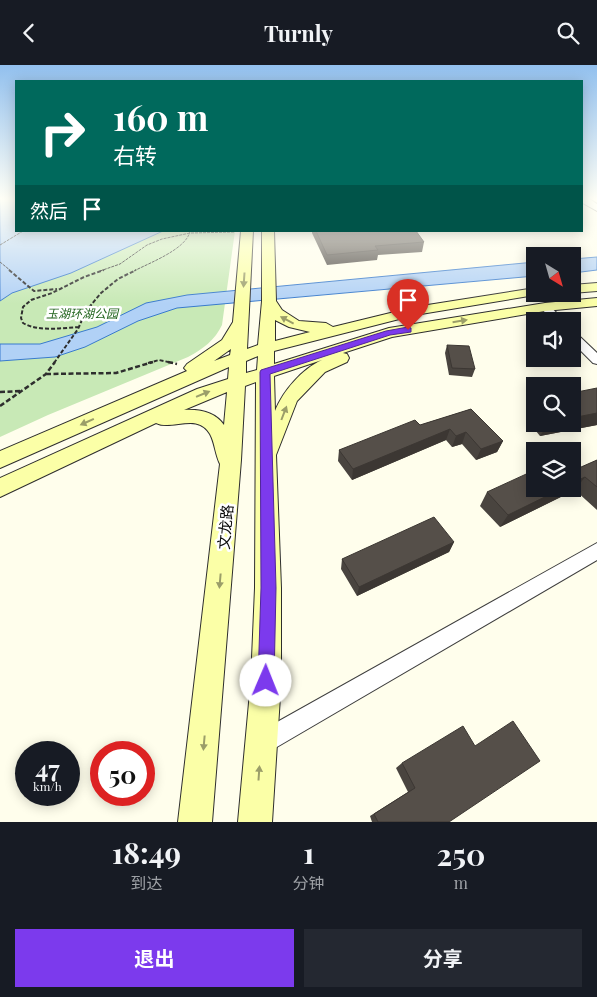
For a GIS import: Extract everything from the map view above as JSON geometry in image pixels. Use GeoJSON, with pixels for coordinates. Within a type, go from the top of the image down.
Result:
{"type":"FeatureCollection","features":[{"type":"Feature","properties":{"kind":"main road","name":"文龙路"},"geometry":{"type":"LineString","coordinates":[[195,822],[230,470],[241,321],[243,233]]}},
{"type":"Feature","properties":{"kind":"main road"},"geometry":{"type":"LineString","coordinates":[[255,822],[266,681],[268,588],[265,348],[269,301],[268,233]]}},
{"type":"Feature","properties":{"kind":"main road"},"geometry":{"type":"LineString","coordinates":[[581,288],[597,287]]}},
{"type":"Feature","properties":{"kind":"main road"},"geometry":{"type":"LineString","coordinates":[[0,460],[205,370],[265,348],[415,311],[526,293]]}},
{"type":"Feature","properties":{"kind":"main road"},"geometry":{"type":"LineString","coordinates":[[269,301],[278,315],[294,324],[321,329],[348,327]]}},
{"type":"Feature","properties":{"kind":"main road"},"geometry":{"type":"LineString","coordinates":[[0,488],[203,393],[389,333],[546,307],[597,302]]}},
{"type":"Feature","properties":{"kind":"main road"},"geometry":{"type":"LineString","coordinates":[[118,409],[198,364],[228,343],[241,321]]}},
{"type":"Feature","properties":{"kind":"main road"},"geometry":{"type":"LineString","coordinates":[[266,458],[289,399],[319,368],[368,345],[426,327]]}},
{"type":"Feature","properties":{"kind":"main road"},"geometry":{"type":"LineString","coordinates":[[46,467],[156,420],[189,414],[198,416],[215,425],[223,440],[230,470]]}},
{"type":"Feature","properties":{"kind":"street"},"geometry":{"type":"LineString","coordinates":[[546,307],[551,312]]}},
{"type":"Feature","properties":{"kind":"street"},"geometry":{"type":"LineString","coordinates":[[581,344],[597,360]]}},
{"type":"Feature","properties":{"kind":"street"},"geometry":{"type":"LineString","coordinates":[[262,743],[597,551]]}},
{"type":"Feature","properties":{"kind":"path"},"geometry":{"type":"LineString","coordinates":[[0,245],[19,233]]}},
{"type":"Feature","properties":{"kind":"path"},"geometry":{"type":"LineString","coordinates":[[78,328],[40,329],[23,323],[20,318],[23,307],[31,300],[120,264],[154,242],[185,233]]}},
{"type":"Feature","properties":{"kind":"path"},"geometry":{"type":"LineString","coordinates":[[0,406],[46,373],[56,362],[78,328],[86,311],[101,293],[118,279],[173,251],[189,237],[190,233]]}},
{"type":"Feature","properties":{"kind":"path"},"geometry":{"type":"LineString","coordinates":[[0,261],[34,291],[58,289]]}},
{"type":"Feature","properties":{"kind":"path"},"geometry":{"type":"LineString","coordinates":[[46,373],[116,373],[159,360],[177,365]]}},
{"type":"Feature","properties":{"kind":"path"},"geometry":{"type":"LineString","coordinates":[[0,392],[22,391]]}},
{"type":"Feature","properties":{"kind":"green space","name":"玉湖环湖公园"},"geometry":{"type":"Polygon","coordinates":[[[0,233],[235,233],[222,325],[208,344],[188,357],[0,437],[0,233]]]}},
{"type":"Feature","properties":{"kind":"water"},"geometry":{"type":"Polygon","coordinates":[[[0,233],[158,233],[71,273],[12,293],[0,301],[0,233]]]}},
{"type":"Feature","properties":{"kind":"water"},"geometry":{"type":"Polygon","coordinates":[[[597,257],[597,270],[581,272],[581,258],[597,257]]]}},
{"type":"Feature","properties":{"kind":"water"},"geometry":{"type":"Polygon","coordinates":[[[526,263],[526,277],[177,308],[138,321],[85,347],[55,357],[0,361],[0,344],[40,344],[97,327],[146,303],[187,295],[526,263]]]}},
{"type":"Feature","properties":{"kind":"building"},"geometry":{"type":"Polygon","coordinates":[[[317,233],[418,233],[424,242],[375,246],[378,250],[327,255],[317,233]]]}},
{"type":"Feature","properties":{"kind":"building"},"geometry":{"type":"Polygon","coordinates":[[[447,345],[469,346],[475,369],[452,368],[447,345]]]}},
{"type":"Feature","properties":{"kind":"building"},"geometry":{"type":"Polygon","coordinates":[[[597,388],[597,413],[581,416],[581,391],[597,388]]]}},
{"type":"Feature","properties":{"kind":"building"},"geometry":{"type":"Polygon","coordinates":[[[471,409],[503,441],[481,449],[466,432],[456,436],[450,429],[353,469],[339,450],[415,420],[420,425],[471,409]]]}},
{"type":"Feature","properties":{"kind":"building"},"geometry":{"type":"Polygon","coordinates":[[[597,460],[597,487],[585,477],[581,479],[581,467],[597,460]]]}},
{"type":"Feature","properties":{"kind":"building"},"geometry":{"type":"Polygon","coordinates":[[[526,474],[526,497],[545,497],[508,515],[487,492],[526,474]]]}},
{"type":"Feature","properties":{"kind":"building"},"geometry":{"type":"Polygon","coordinates":[[[434,517],[454,542],[359,587],[342,559],[434,517]]]}},
{"type":"Feature","properties":{"kind":"building"},"geometry":{"type":"Polygon","coordinates":[[[513,721],[540,761],[449,822],[378,822],[374,814],[415,788],[402,763],[463,726],[475,746],[513,721]]]}},
{"type":"Feature","properties":{"kind":"route"},"geometry":{"type":"LineString","coordinates":[[266,681],[268,588],[265,372],[389,333],[408,330]]}}]}
